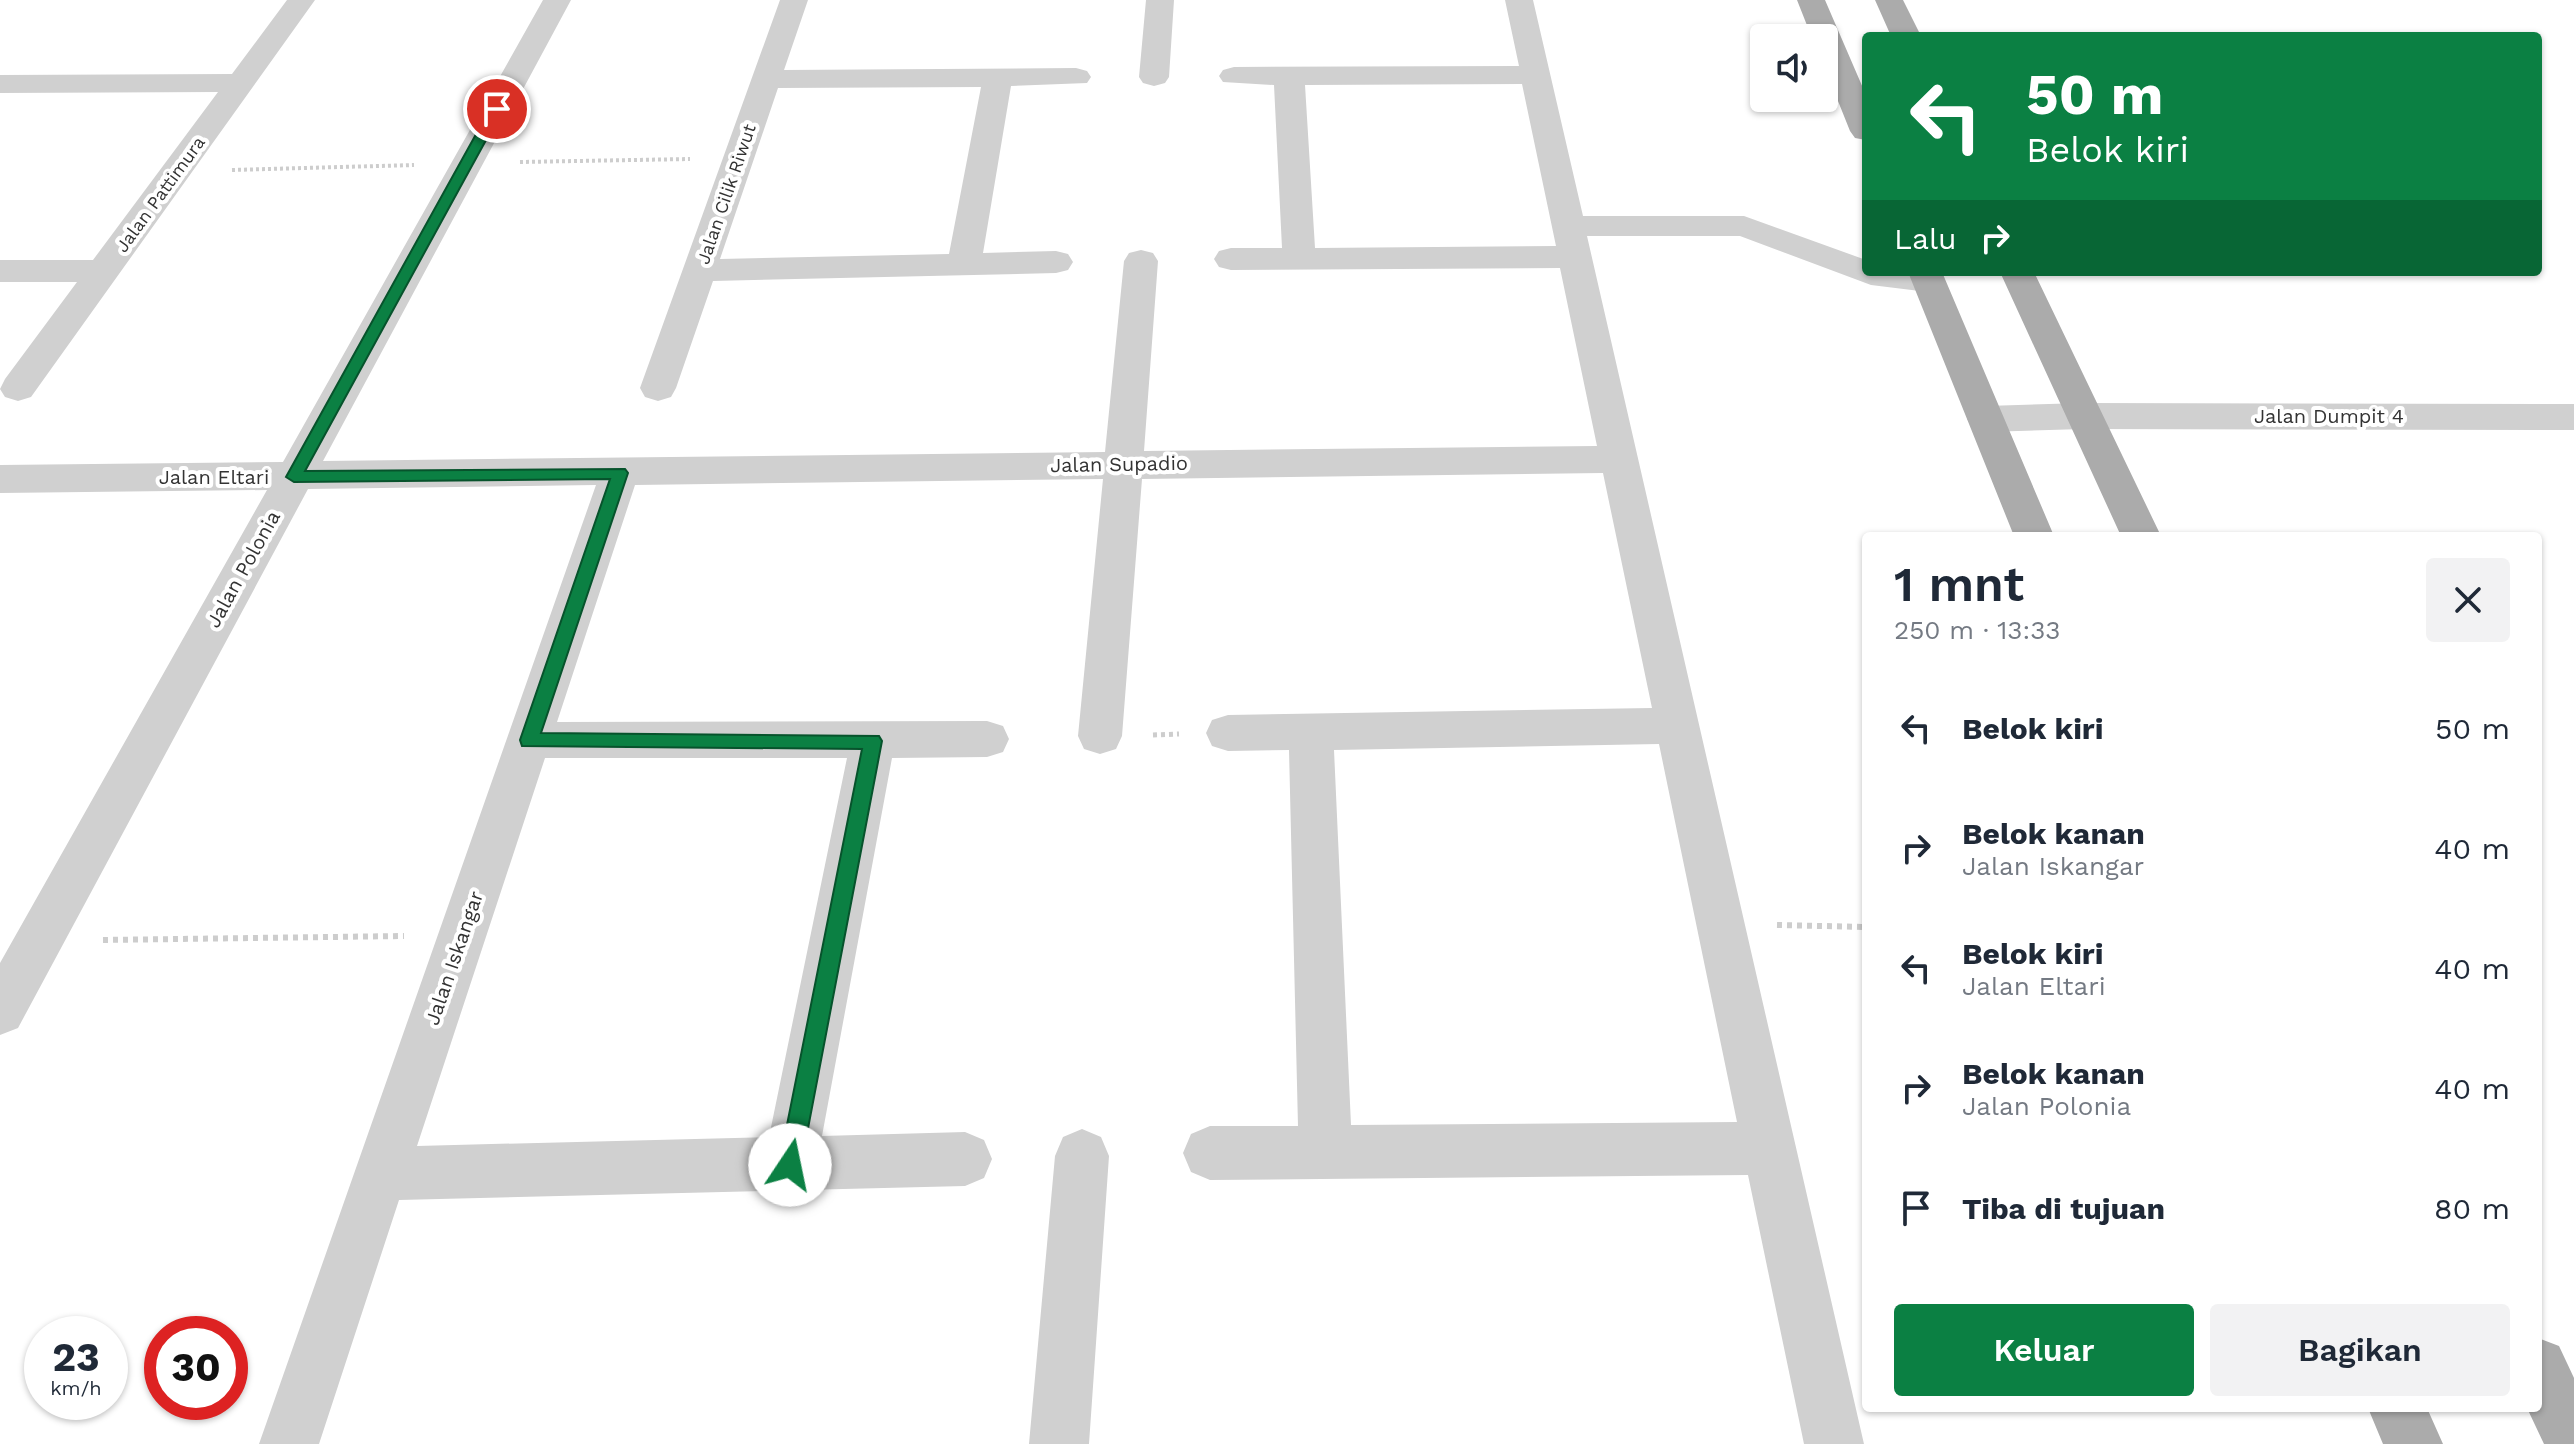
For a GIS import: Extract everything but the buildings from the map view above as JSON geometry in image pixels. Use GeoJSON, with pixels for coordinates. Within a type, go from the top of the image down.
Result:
{"type":"FeatureCollection","features":[{"type":"Feature","properties":{"kind":"main road"},"geometry":{"type":"LineString","coordinates":[[1811,0],[1862,121]]}},
{"type":"Feature","properties":{"kind":"main road"},"geometry":{"type":"LineString","coordinates":[[1889,0],[1904,32]]}},
{"type":"Feature","properties":{"kind":"main road"},"geometry":{"type":"LineString","coordinates":[[1926,276],[2032,532]]}},
{"type":"Feature","properties":{"kind":"main road"},"geometry":{"type":"LineString","coordinates":[[2019,276],[2139,532]]}},
{"type":"Feature","properties":{"kind":"main road"},"geometry":{"type":"LineString","coordinates":[[2542,1375],[2574,1442]]}},
{"type":"Feature","properties":{"kind":"main road"},"geometry":{"type":"LineString","coordinates":[[2399,1412],[2413,1444]]}},
{"type":"Feature","properties":{"kind":"street","name":"Jalan Pattimura"},"geometry":{"type":"LineString","coordinates":[[18,388],[301,0]]}},
{"type":"Feature","properties":{"kind":"street","name":"Jalan Polonia"},"geometry":{"type":"LineString","coordinates":[[0,1011],[557,0]]}},
{"type":"Feature","properties":{"kind":"street","name":"Jalan Cilik Riwut"},"geometry":{"type":"LineString","coordinates":[[658,388],[794,0]]}},
{"type":"Feature","properties":{"kind":"street"},"geometry":{"type":"LineString","coordinates":[[1154,77],[1160,0]]}},
{"type":"Feature","properties":{"kind":"street"},"geometry":{"type":"LineString","coordinates":[[1519,0],[1834,1444]]}},
{"type":"Feature","properties":{"kind":"street"},"geometry":{"type":"LineString","coordinates":[[1234,76],[1535,75]]}},
{"type":"Feature","properties":{"kind":"street"},"geometry":{"type":"LineString","coordinates":[[1289,76],[1299,259]]}},
{"type":"Feature","properties":{"kind":"street"},"geometry":{"type":"LineString","coordinates":[[964,264],[998,77]]}},
{"type":"Feature","properties":{"kind":"street"},"geometry":{"type":"LineString","coordinates":[[767,79],[1076,77]]}},
{"type":"Feature","properties":{"kind":"street"},"geometry":{"type":"LineString","coordinates":[[0,84],[241,83]]}},
{"type":"Feature","properties":{"kind":"street"},"geometry":{"type":"LineString","coordinates":[[1231,259],[1299,259],[1744,226],[1862,271]]}},
{"type":"Feature","properties":{"kind":"street"},"geometry":{"type":"LineString","coordinates":[[1100,736],[1141,261]]}},
{"type":"Feature","properties":{"kind":"street"},"geometry":{"type":"LineString","coordinates":[[700,270],[1056,262]]}},
{"type":"Feature","properties":{"kind":"street"},"geometry":{"type":"LineString","coordinates":[[0,271],[103,271]]}},
{"type":"Feature","properties":{"kind":"street","name":"Jalan Dumpit 4"},"geometry":{"type":"LineString","coordinates":[[1986,419],[2083,416],[2574,417]]}},
{"type":"Feature","properties":{"kind":"street","name":"Jalan Supadio"},"geometry":{"type":"LineString","coordinates":[[620,473],[1124,463],[1619,459]]}},
{"type":"Feature","properties":{"kind":"street","name":"Jalan Eltari"},"geometry":{"type":"LineString","coordinates":[[0,479],[620,473]]}},
{"type":"Feature","properties":{"kind":"street","name":"Jalan Iskangar"},"geometry":{"type":"LineString","coordinates":[[289,1444],[620,473]]}},
{"type":"Feature","properties":{"kind":"street"},"geometry":{"type":"LineString","coordinates":[[1228,733],[1677,726]]}},
{"type":"Feature","properties":{"kind":"street"},"geometry":{"type":"LineString","coordinates":[[1311,731],[1325,1149]]}},
{"type":"Feature","properties":{"kind":"street"},"geometry":{"type":"LineString","coordinates":[[529,740],[987,739]]}},
{"type":"Feature","properties":{"kind":"street"},"geometry":{"type":"LineString","coordinates":[[790,1165],[873,741]]}},
{"type":"Feature","properties":{"kind":"street"},"geometry":{"type":"LineString","coordinates":[[1210,1153],[1325,1149],[1769,1148]]}},
{"type":"Feature","properties":{"kind":"street"},"geometry":{"type":"LineString","coordinates":[[1059,1444],[1082,1156]]}},
{"type":"Feature","properties":{"kind":"street"},"geometry":{"type":"LineString","coordinates":[[381,1174],[965,1159]]}},
{"type":"Feature","properties":{"kind":"path"},"geometry":{"type":"LineString","coordinates":[[1720,924],[1862,927]]}},
{"type":"Feature","properties":{"kind":"path"},"geometry":{"type":"LineString","coordinates":[[39,941],[461,936]]}},
{"type":"Feature","properties":{"kind":"route"},"geometry":{"type":"LineString","coordinates":[[497,109],[294,477],[620,473],[529,740],[873,741],[790,1165]]}}]}
